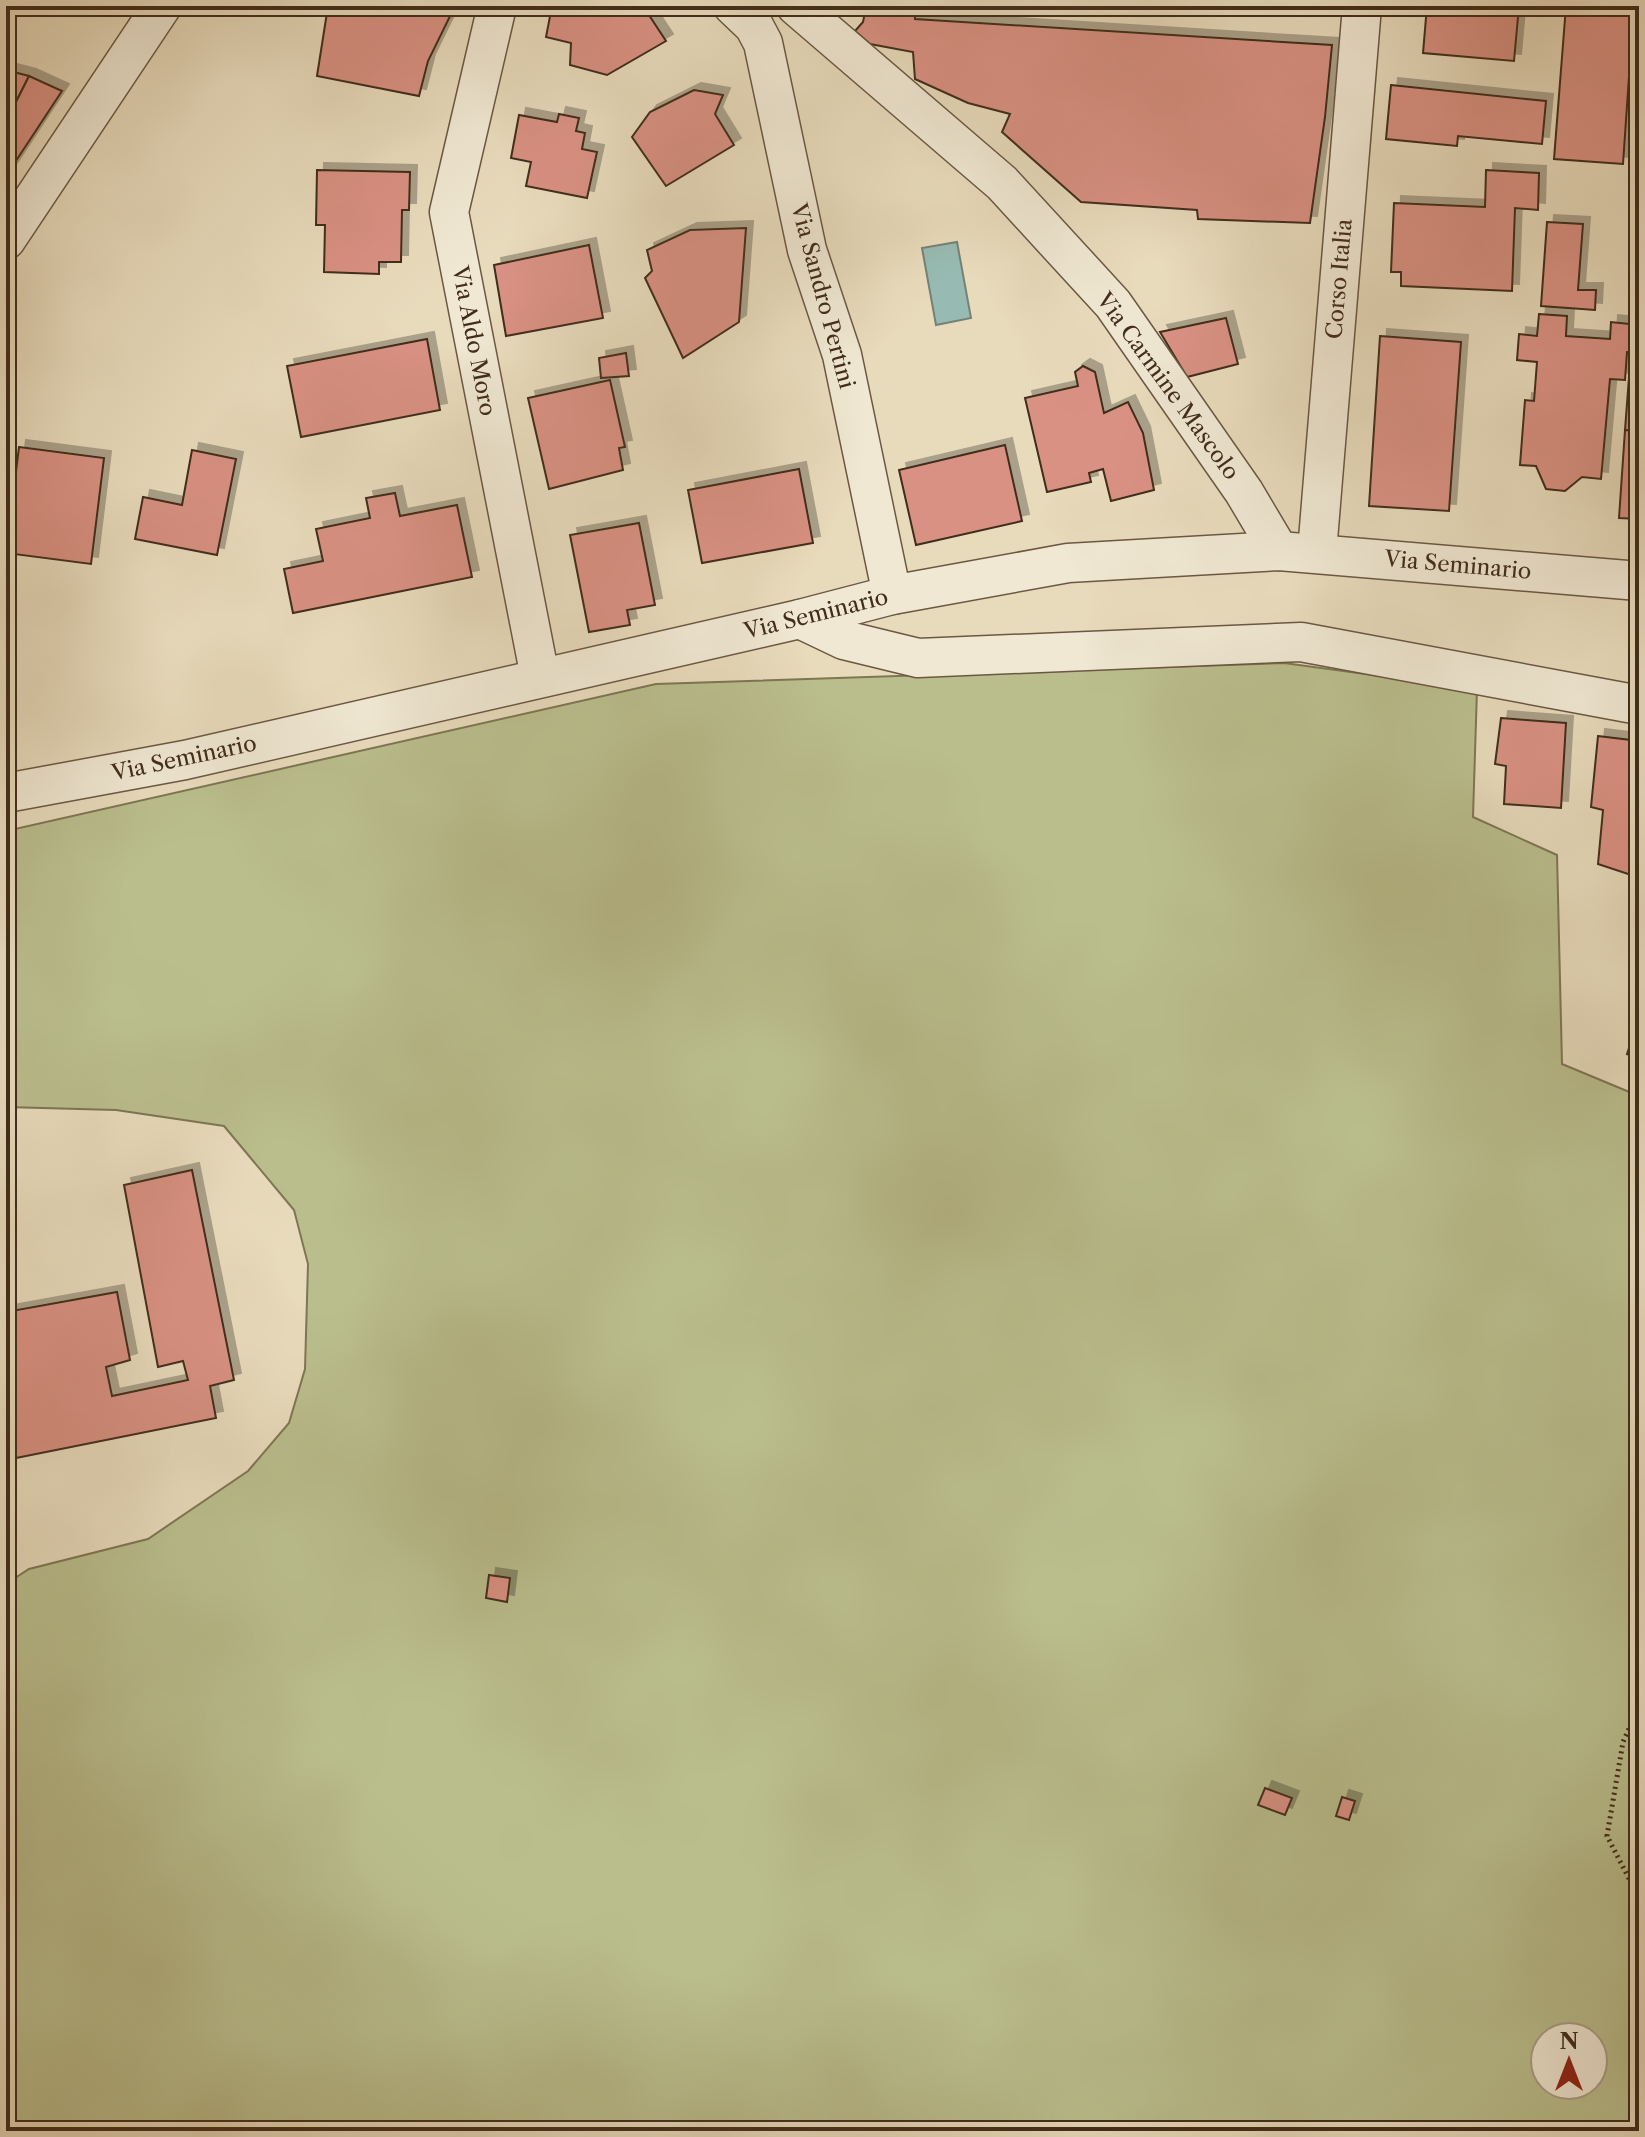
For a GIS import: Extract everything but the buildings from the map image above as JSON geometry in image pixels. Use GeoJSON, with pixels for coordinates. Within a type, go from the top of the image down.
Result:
{"type":"FeatureCollection","features":[{"type":"Feature","properties":{"kind":"street"},"geometry":{"type":"LineString","coordinates":[[9,231],[162,6]]}},
{"type":"Feature","properties":{"kind":"street","name":"Via Aldo Moro"},"geometry":{"type":"LineString","coordinates":[[497,6],[449,212],[540,677]]}},
{"type":"Feature","properties":{"kind":"street","name":"Via Sandro Pertini"},"geometry":{"type":"LineString","coordinates":[[733,6],[754,26],[763,43],[807,250],[842,355],[892,595]]}},
{"type":"Feature","properties":{"kind":"street","name":"Via Carmine Mascolo"},"geometry":{"type":"LineString","coordinates":[[796,6],[1002,183],[1113,304],[1244,492],[1279,551]]}},
{"type":"Feature","properties":{"kind":"street","name":"Corso Italia"},"geometry":{"type":"LineString","coordinates":[[1317,552],[1362,6]]}},
{"type":"Feature","properties":{"kind":"street","name":"Via Seminario"},"geometry":{"type":"LineString","coordinates":[[6,793],[185,760],[800,619],[892,595],[1068,563],[1279,551],[1317,552],[1639,581]]}},
{"type":"Feature","properties":{"kind":"street"},"geometry":{"type":"LineString","coordinates":[[800,619],[844,640],[918,658],[1301,642],[1639,705]]}},
{"type":"Feature","properties":{"kind":"path"},"geometry":{"type":"LineString","coordinates":[[1639,1707],[1623,1742],[1607,1836],[1639,1898]]}},
{"type":"Feature","properties":{"kind":"green space"},"geometry":{"type":"Polygon","coordinates":[[[1284,663],[1477,689],[1473,817],[1557,855],[1562,1064],[1639,1096],[1639,2131],[6,2131],[6,1584],[29,1569],[148,1539],[248,1471],[289,1423],[305,1369],[308,1264],[294,1210],[224,1126],[116,1110],[6,1107],[6,831],[656,684],[1284,663]]]}},
{"type":"Feature","properties":{"kind":"water"},"geometry":{"type":"Polygon","coordinates":[[[957,242],[971,318],[936,325],[922,248],[957,242]]]}}]}
